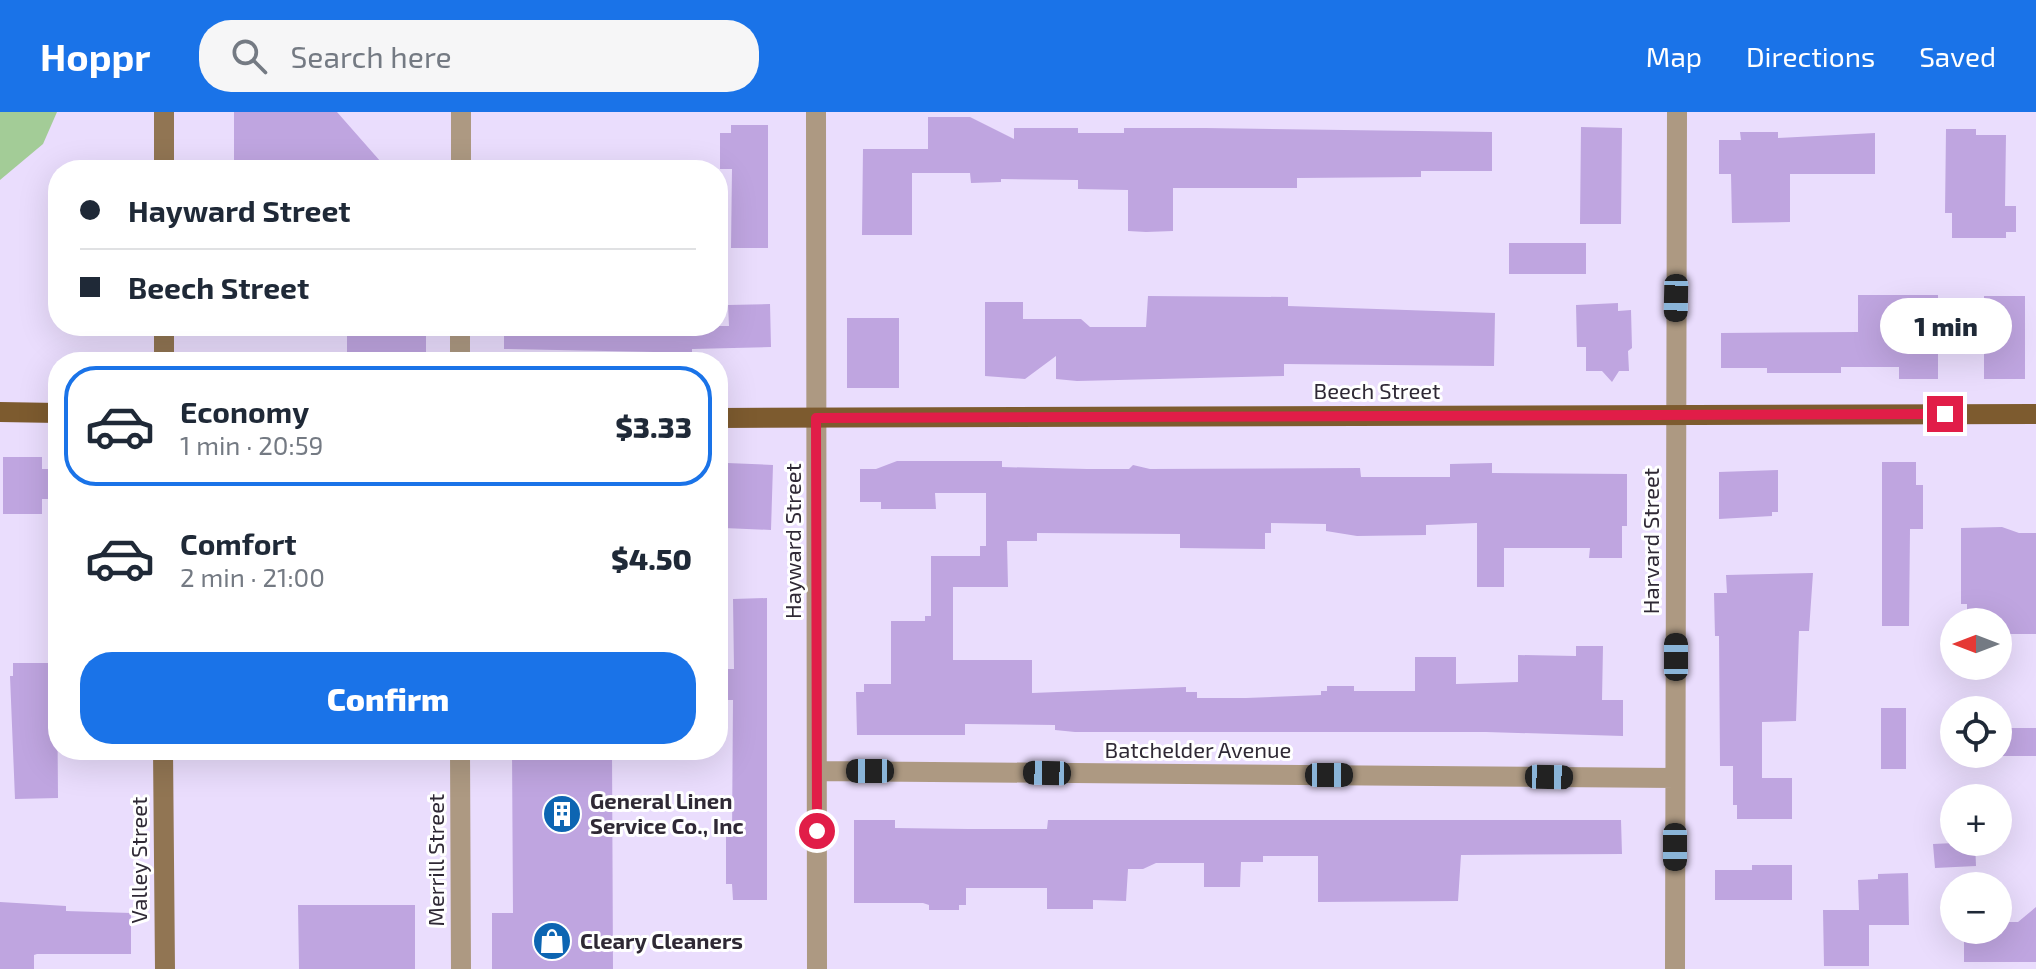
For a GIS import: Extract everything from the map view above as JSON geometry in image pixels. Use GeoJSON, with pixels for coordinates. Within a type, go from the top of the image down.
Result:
{"type":"FeatureCollection","features":[{"type":"Feature","properties":{"kind":"main road"},"geometry":{"type":"LineString","coordinates":[[164,112],[164,160]]}},
{"type":"Feature","properties":{"kind":"main road"},"geometry":{"type":"LineString","coordinates":[[0,412],[48,413]]}},
{"type":"Feature","properties":{"kind":"main road","name":"Beech Street"},"geometry":{"type":"LineString","coordinates":[[728,418],[2036,414]]}},
{"type":"Feature","properties":{"kind":"main road","name":"Valley Street"},"geometry":{"type":"LineString","coordinates":[[163,760],[165,969]]}},
{"type":"Feature","properties":{"kind":"street"},"geometry":{"type":"LineString","coordinates":[[461,112],[461,160]]}},
{"type":"Feature","properties":{"kind":"street","name":"Hayward Street"},"geometry":{"type":"LineString","coordinates":[[816,112],[817,969]]}},
{"type":"Feature","properties":{"kind":"street","name":"Harvard Street"},"geometry":{"type":"LineString","coordinates":[[1675,969],[1677,112]]}},
{"type":"Feature","properties":{"kind":"street","name":"Merrill Street"},"geometry":{"type":"LineString","coordinates":[[460,760],[461,969]]}},
{"type":"Feature","properties":{"kind":"street","name":"Batchelder Avenue"},"geometry":{"type":"LineString","coordinates":[[817,771],[1675,778]]}},
{"type":"Feature","properties":{"kind":"green space"},"geometry":{"type":"Polygon","coordinates":[[[0,112],[57,112],[43,144],[0,180],[0,112]]]}},
{"type":"Feature","properties":{"kind":"building"},"geometry":{"type":"Polygon","coordinates":[[[234,112],[337,112],[379,160],[234,160],[234,112]]]}},
{"type":"Feature","properties":{"kind":"building"},"geometry":{"type":"Polygon","coordinates":[[[928,117],[970,117],[1014,139],[1014,128],[1078,128],[1078,133],[1124,133],[1124,128],[1492,132],[1492,171],[1421,171],[1421,177],[1297,178],[1297,188],[1173,188],[1173,231],[1146,232],[1128,231],[1128,190],[1078,189],[1078,180],[1001,179],[1001,182],[971,183],[970,173],[912,173],[912,235],[862,235],[863,149],[928,149],[928,117]]]}},
{"type":"Feature","properties":{"kind":"building"},"geometry":{"type":"Polygon","coordinates":[[[731,125],[768,125],[768,248],[731,248],[732,169],[728,169],[728,160],[720,160],[720,133],[731,133],[731,125]]]}},
{"type":"Feature","properties":{"kind":"building"},"geometry":{"type":"Polygon","coordinates":[[[1581,127],[1622,128],[1621,224],[1580,224],[1581,127]]]}},
{"type":"Feature","properties":{"kind":"building"},"geometry":{"type":"Polygon","coordinates":[[[1946,129],[1976,129],[1976,135],[2006,135],[2005,206],[2016,206],[2016,232],[2006,232],[2006,238],[1952,238],[1952,213],[1945,213],[1946,129]]]}},
{"type":"Feature","properties":{"kind":"building"},"geometry":{"type":"Polygon","coordinates":[[[1740,132],[1778,132],[1778,138],[1875,133],[1875,174],[1790,174],[1790,222],[1732,223],[1731,174],[1719,174],[1719,140],[1741,140],[1740,132]]]}},
{"type":"Feature","properties":{"kind":"building"},"geometry":{"type":"Polygon","coordinates":[[[1509,243],[1586,243],[1586,274],[1509,274],[1509,243]]]}},
{"type":"Feature","properties":{"kind":"building"},"geometry":{"type":"Polygon","coordinates":[[[1858,295],[1938,295],[1938,379],[1899,379],[1899,367],[1841,367],[1841,373],[1767,373],[1767,368],[1721,368],[1721,333],[1858,332],[1858,295]]]}},
{"type":"Feature","properties":{"kind":"building"},"geometry":{"type":"Polygon","coordinates":[[[1148,296],[1288,297],[1288,306],[1495,313],[1494,366],[1284,364],[1284,376],[1077,381],[1056,379],[1056,356],[1025,379],[985,376],[985,302],[1023,302],[1023,319],[1081,319],[1090,327],[1146,327],[1148,296]]]}},
{"type":"Feature","properties":{"kind":"building"},"geometry":{"type":"Polygon","coordinates":[[[1984,296],[2025,296],[2025,379],[1984,379],[1984,296]]]}},
{"type":"Feature","properties":{"kind":"building"},"geometry":{"type":"Polygon","coordinates":[[[1618,303],[1618,311],[1631,310],[1632,348],[1628,351],[1629,371],[1619,371],[1612,382],[1602,371],[1586,371],[1586,347],[1577,347],[1576,305],[1618,303]]]}},
{"type":"Feature","properties":{"kind":"building"},"geometry":{"type":"Polygon","coordinates":[[[770,304],[771,347],[692,349],[692,352],[504,349],[504,336],[728,336],[728,305],[770,304]]]}},
{"type":"Feature","properties":{"kind":"building"},"geometry":{"type":"Polygon","coordinates":[[[847,318],[899,318],[899,388],[847,388],[847,318]]]}},
{"type":"Feature","properties":{"kind":"building"},"geometry":{"type":"Polygon","coordinates":[[[347,336],[426,336],[426,352],[347,352],[347,336]]]}},
{"type":"Feature","properties":{"kind":"building"},"geometry":{"type":"Polygon","coordinates":[[[3,457],[42,457],[42,469],[48,469],[48,499],[42,499],[42,514],[3,514],[3,457]]]}},
{"type":"Feature","properties":{"kind":"building"},"geometry":{"type":"Polygon","coordinates":[[[897,461],[1002,461],[1002,467],[1087,469],[1129,469],[1133,465],[1150,469],[1360,468],[1361,477],[1450,477],[1450,464],[1492,463],[1492,473],[1627,474],[1627,526],[1622,526],[1622,558],[1589,558],[1590,548],[1504,548],[1504,587],[1477,587],[1477,523],[1426,525],[1426,535],[1357,536],[1326,531],[1326,524],[1271,523],[1271,533],[1265,533],[1265,549],[1180,548],[1180,534],[1037,533],[1037,541],[1007,541],[1008,587],[953,587],[953,660],[1032,660],[1032,693],[1186,687],[1186,692],[1197,692],[1197,698],[1246,698],[1321,695],[1321,691],[1327,691],[1327,686],[1354,686],[1354,691],[1415,691],[1415,657],[1456,657],[1456,684],[1518,682],[1518,655],[1576,656],[1576,646],[1603,646],[1602,700],[1623,700],[1623,736],[1486,732],[1075,732],[1055,730],[1055,725],[965,724],[965,735],[857,735],[856,692],[864,692],[864,684],[891,684],[891,621],[925,621],[925,616],[931,616],[931,556],[980,556],[980,546],[986,546],[986,493],[935,493],[936,509],[881,509],[881,502],[860,502],[860,469],[876,469],[897,461]]]}},
{"type":"Feature","properties":{"kind":"building"},"geometry":{"type":"Polygon","coordinates":[[[1882,462],[1916,462],[1916,485],[1923,485],[1923,529],[1910,529],[1909,626],[1882,626],[1882,462]]]}},
{"type":"Feature","properties":{"kind":"building"},"geometry":{"type":"Polygon","coordinates":[[[728,463],[773,465],[771,530],[728,528],[728,463]]]}},
{"type":"Feature","properties":{"kind":"building"},"geometry":{"type":"Polygon","coordinates":[[[1778,470],[1778,512],[1772,512],[1772,516],[1719,519],[1719,472],[1778,470]]]}},
{"type":"Feature","properties":{"kind":"building"},"geometry":{"type":"Polygon","coordinates":[[[2002,527],[2019,533],[2036,533],[2036,634],[2012,634],[2012,608],[1967,608],[1967,604],[1961,604],[1961,528],[2002,527]]]}},
{"type":"Feature","properties":{"kind":"building"},"geometry":{"type":"Polygon","coordinates":[[[1813,573],[1809,631],[1799,631],[1796,721],[1762,722],[1762,778],[1792,778],[1792,819],[1737,819],[1737,805],[1733,805],[1733,766],[1720,766],[1719,636],[1715,636],[1714,593],[1727,593],[1726,575],[1813,573]]]}},
{"type":"Feature","properties":{"kind":"building"},"geometry":{"type":"Polygon","coordinates":[[[767,598],[767,900],[733,900],[732,884],[726,884],[726,836],[732,836],[733,700],[728,700],[728,669],[734,669],[733,599],[767,598]]]}},
{"type":"Feature","properties":{"kind":"building"},"geometry":{"type":"Polygon","coordinates":[[[13,663],[48,663],[48,760],[58,760],[58,798],[15,799],[10,676],[13,676],[13,663]]]}},
{"type":"Feature","properties":{"kind":"building"},"geometry":{"type":"Polygon","coordinates":[[[1881,708],[1906,708],[1906,769],[1881,769],[1881,708]]]}},
{"type":"Feature","properties":{"kind":"building"},"geometry":{"type":"Polygon","coordinates":[[[2012,728],[2036,728],[2036,756],[2012,756],[2012,728]]]}},
{"type":"Feature","properties":{"kind":"building"},"geometry":{"type":"Polygon","coordinates":[[[512,760],[612,760],[613,969],[492,969],[492,913],[513,913],[512,760]]]}},
{"type":"Feature","properties":{"kind":"building"},"geometry":{"type":"Polygon","coordinates":[[[854,820],[895,820],[895,828],[1047,829],[1048,820],[1621,820],[1622,854],[1461,855],[1458,901],[1318,902],[1318,856],[1263,856],[1263,862],[1241,862],[1240,887],[1204,887],[1204,863],[1156,863],[1143,869],[1128,869],[1126,901],[1093,900],[1093,909],[1047,909],[1047,888],[966,888],[966,905],[959,905],[959,910],[929,910],[929,905],[923,903],[854,903],[854,820]]]}},
{"type":"Feature","properties":{"kind":"building"},"geometry":{"type":"Polygon","coordinates":[[[1933,844],[1940,844],[1940,856],[1976,856],[1976,866],[1935,868],[1933,844]]]}},
{"type":"Feature","properties":{"kind":"building"},"geometry":{"type":"Polygon","coordinates":[[[1752,865],[1792,865],[1792,900],[1715,900],[1715,870],[1752,870],[1752,865]]]}},
{"type":"Feature","properties":{"kind":"building"},"geometry":{"type":"Polygon","coordinates":[[[1908,873],[1909,925],[1869,925],[1869,966],[1824,966],[1823,910],[1859,910],[1858,880],[1878,879],[1878,874],[1908,873]]]}},
{"type":"Feature","properties":{"kind":"building"},"geometry":{"type":"Polygon","coordinates":[[[0,902],[66,906],[66,911],[131,913],[131,954],[37,954],[34,955],[34,969],[0,969],[0,902]]]}},
{"type":"Feature","properties":{"kind":"building"},"geometry":{"type":"Polygon","coordinates":[[[298,905],[415,905],[415,969],[299,969],[298,905]]]}},
{"type":"Feature","properties":{"kind":"building"},"geometry":{"type":"Polygon","coordinates":[[[2036,907],[2036,962],[1964,962],[1964,944],[2012,944],[2012,922],[2018,922],[2036,907]]]}},
{"type":"Feature","properties":{"kind":"place","name":"General Linen Service Co., Inc"},"geometry":{"type":"Point","coordinates":[562,814]}},
{"type":"Feature","properties":{"kind":"place","name":"Cleary Cleaners"},"geometry":{"type":"Point","coordinates":[552,941]}},
{"type":"Feature","properties":{"kind":"route"},"geometry":{"type":"LineString","coordinates":[[817,831],[816,418],[1945,414]]}}]}
